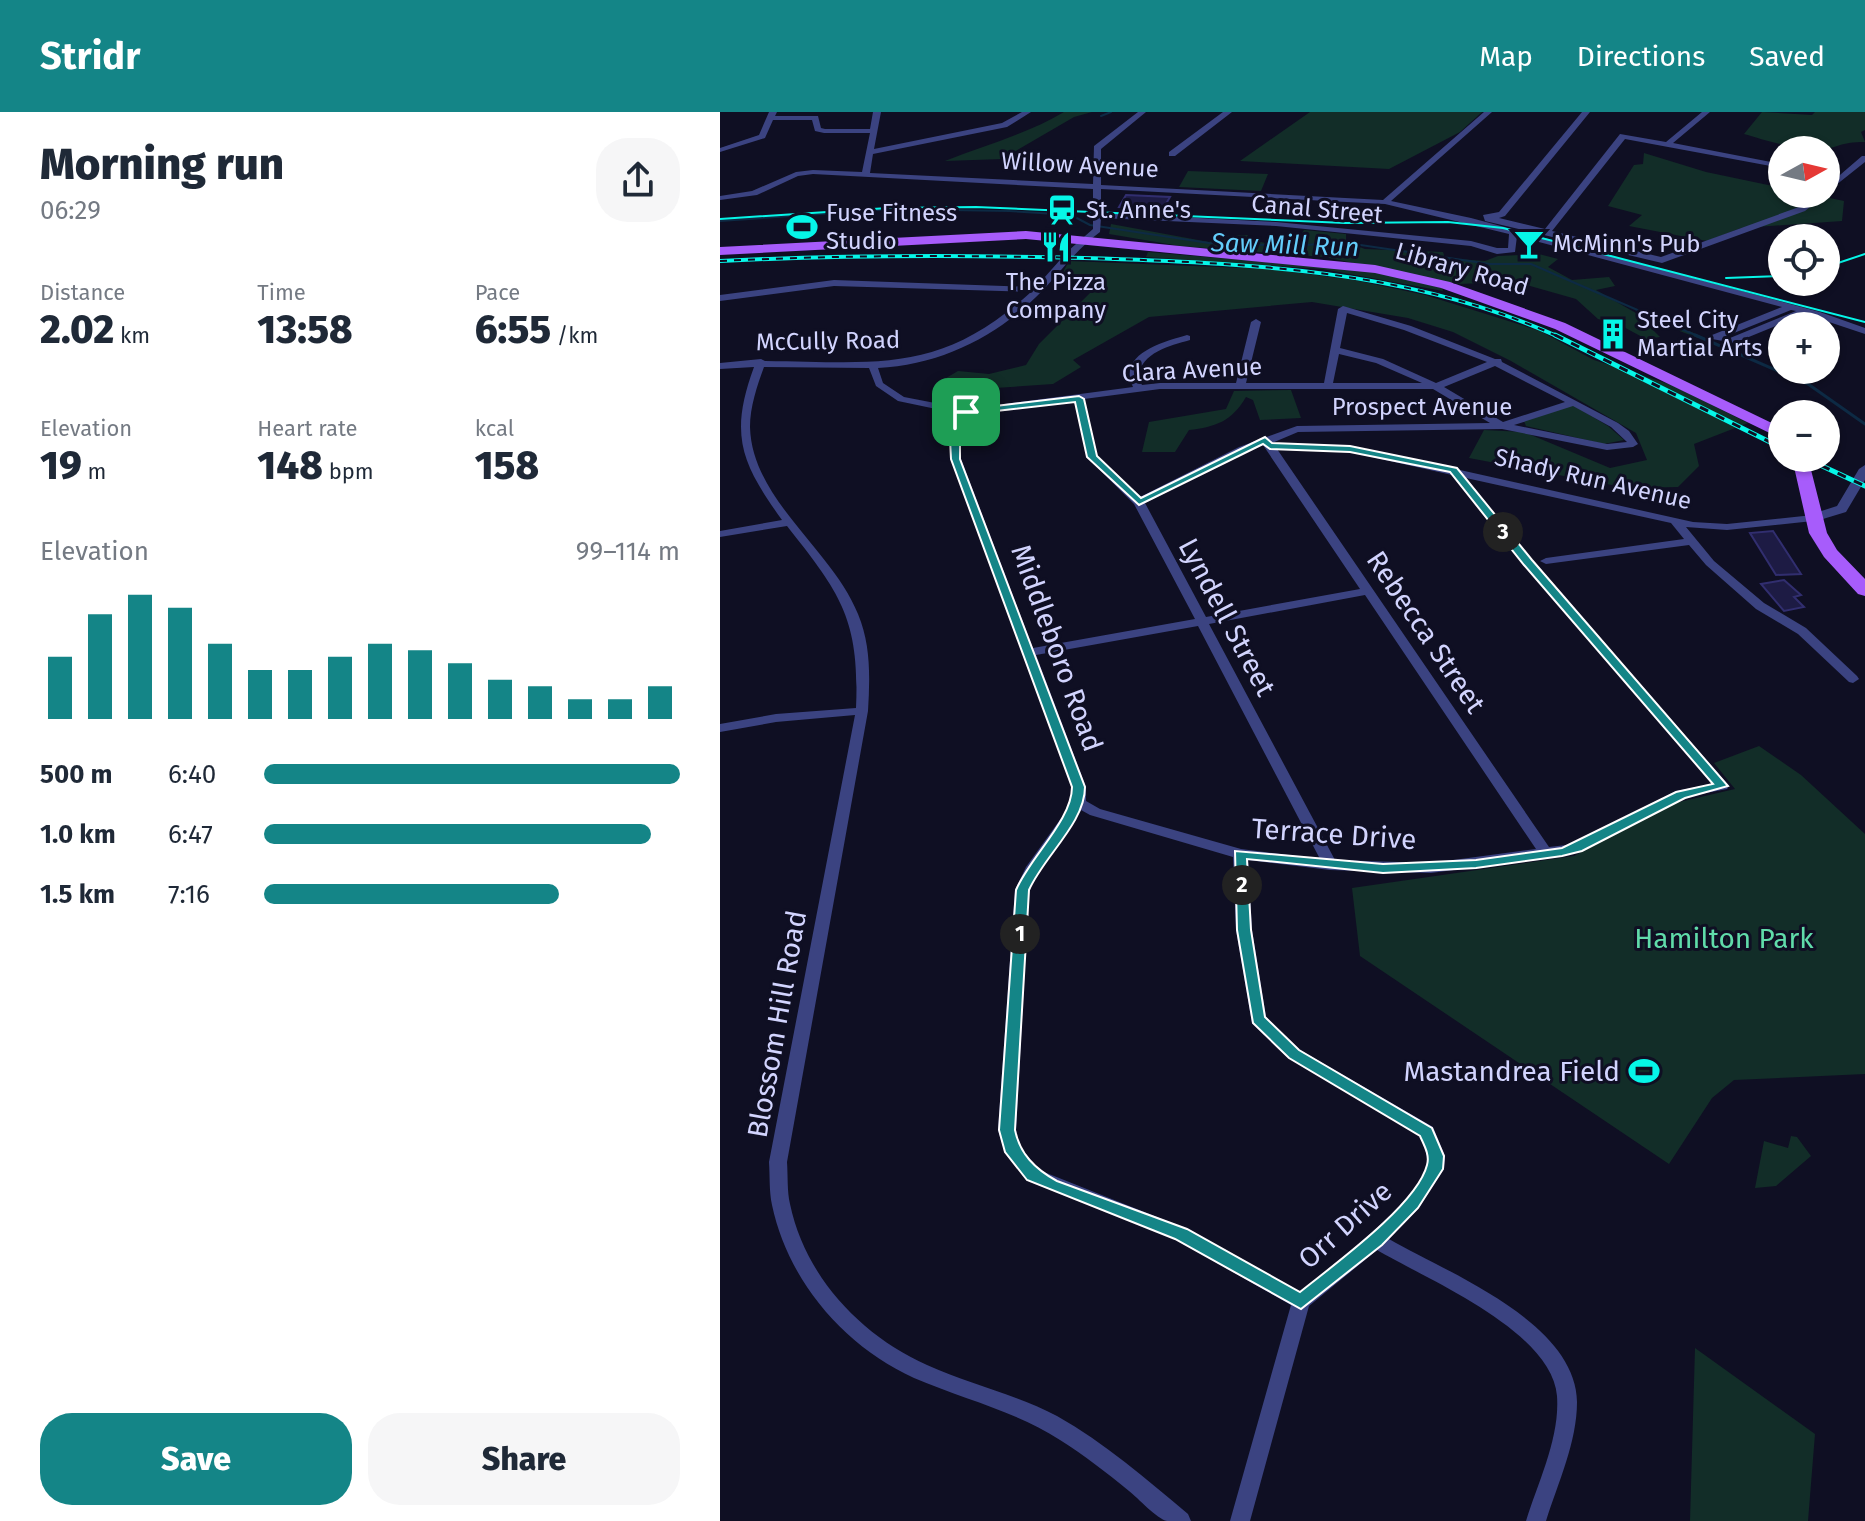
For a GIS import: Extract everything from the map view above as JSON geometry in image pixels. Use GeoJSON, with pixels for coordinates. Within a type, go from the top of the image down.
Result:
{"type":"FeatureCollection","features":[{"type":"Feature","properties":{"kind":"main road","name":"Library Road"},"geometry":{"type":"LineString","coordinates":[[720,251],[1095,227],[1176,251],[1341,264],[1426,280],[1560,326],[1768,427]]}},
{"type":"Feature","properties":{"kind":"main road"},"geometry":{"type":"LineString","coordinates":[[1803,472],[1813,518],[1830,553],[1865,590]]}},
{"type":"Feature","properties":{"kind":"street"},"geometry":{"type":"LineString","coordinates":[[866,173],[877,112]]}},
{"type":"Feature","properties":{"kind":"street"},"geometry":{"type":"LineString","coordinates":[[870,152],[1004,125],[1027,112]]}},
{"type":"Feature","properties":{"kind":"street"},"geometry":{"type":"LineString","coordinates":[[1095,227],[1097,148],[1142,112]]}},
{"type":"Feature","properties":{"kind":"street"},"geometry":{"type":"LineString","coordinates":[[1172,154],[1228,112]]}},
{"type":"Feature","properties":{"kind":"street"},"geometry":{"type":"LineString","coordinates":[[1385,202],[1488,112]]}},
{"type":"Feature","properties":{"kind":"street"},"geometry":{"type":"LineString","coordinates":[[1474,222],[1502,214],[1586,112]]}},
{"type":"Feature","properties":{"kind":"street"},"geometry":{"type":"LineString","coordinates":[[1668,144],[1706,112]]}},
{"type":"Feature","properties":{"kind":"street"},"geometry":{"type":"LineString","coordinates":[[720,150],[762,136],[772,115],[815,118],[818,129],[824,131],[873,131]]}},
{"type":"Feature","properties":{"kind":"street"},"geometry":{"type":"LineString","coordinates":[[1548,231],[1623,136],[1768,163]]}},
{"type":"Feature","properties":{"kind":"street"},"geometry":{"type":"LineString","coordinates":[[1840,179],[1865,158]]}},
{"type":"Feature","properties":{"kind":"street","name":"Willow Avenue"},"geometry":{"type":"LineString","coordinates":[[720,198],[754,193],[799,173],[866,173],[1385,202],[1474,222],[1790,307],[1865,331]]}},
{"type":"Feature","properties":{"kind":"street","name":"Willow Avenue"},"geometry":{"type":"LineString","coordinates":[[1441,214],[1465,212],[1662,260],[1803,208]]}},
{"type":"Feature","properties":{"kind":"street","name":"Canal Street"},"geometry":{"type":"LineString","coordinates":[[1095,227],[1276,224],[1471,244],[1502,252],[1512,250],[1513,233]]}},
{"type":"Feature","properties":{"kind":"street","name":"McCully Road"},"geometry":{"type":"LineString","coordinates":[[720,366],[761,362],[873,366],[924,359],[966,345],[1038,290],[1095,227]]}},
{"type":"Feature","properties":{"kind":"street"},"geometry":{"type":"LineString","coordinates":[[720,298],[834,283],[1038,290]]}},
{"type":"Feature","properties":{"kind":"street"},"geometry":{"type":"LineString","coordinates":[[1790,307],[1715,337],[1731,341],[1804,311]]}},
{"type":"Feature","properties":{"kind":"street","name":"Prospect Avenue"},"geometry":{"type":"LineString","coordinates":[[1139,502],[1297,429],[1320,426],[1502,426],[1607,447],[1633,444],[1625,432],[1498,361],[1343,309],[1334,350]]}},
{"type":"Feature","properties":{"kind":"street"},"geometry":{"type":"LineString","coordinates":[[1240,386],[1256,322]]}},
{"type":"Feature","properties":{"kind":"street"},"geometry":{"type":"LineString","coordinates":[[1139,389],[1133,377],[1137,362],[1154,349],[1187,338]]}},
{"type":"Feature","properties":{"kind":"street"},"geometry":{"type":"LineString","coordinates":[[1328,385],[1334,350],[1372,358],[1437,386],[1502,426],[1574,402]]}},
{"type":"Feature","properties":{"kind":"street"},"geometry":{"type":"LineString","coordinates":[[1437,386],[1498,361]]}},
{"type":"Feature","properties":{"kind":"street","name":"Blossom Hill Road"},"geometry":{"type":"LineString","coordinates":[[761,362],[747,406],[747,446],[763,484],[850,606],[864,667],[862,711],[778,1162],[780,1204],[792,1244],[820,1292],[856,1330],[893,1357],[922,1371],[999,1398],[1049,1422],[1099,1453],[1181,1521]]}},
{"type":"Feature","properties":{"kind":"street","name":"Clara Avenue"},"geometry":{"type":"LineString","coordinates":[[873,366],[879,384],[901,399],[966,412],[1139,389],[1437,386]]}},
{"type":"Feature","properties":{"kind":"street","name":"Lyndell Street"},"geometry":{"type":"LineString","coordinates":[[1079,399],[1092,457],[1139,502],[1330,865]]}},
{"type":"Feature","properties":{"kind":"street","name":"Middleboro Road"},"geometry":{"type":"LineString","coordinates":[[966,412],[955,439],[956,459],[1079,787],[1079,803]]}},
{"type":"Feature","properties":{"kind":"street","name":"Shady Run Avenue"},"geometry":{"type":"LineString","coordinates":[[1267,443],[1350,449],[1675,521],[1727,527],[1813,518]]}},
{"type":"Feature","properties":{"kind":"street","name":"Rebecca Street"},"geometry":{"type":"LineString","coordinates":[[1267,443],[1546,853]]}},
{"type":"Feature","properties":{"kind":"street"},"geometry":{"type":"LineString","coordinates":[[1813,518],[1842,509],[1865,469]]}},
{"type":"Feature","properties":{"kind":"street","name":"Terrace Drive"},"geometry":{"type":"LineString","coordinates":[[1079,803],[1095,812],[1240,854],[1330,865],[1431,868],[1578,848],[1681,794],[1722,786],[1528,562],[1454,470]]}},
{"type":"Feature","properties":{"kind":"street"},"geometry":{"type":"LineString","coordinates":[[1675,521],[1742,591],[1802,631],[1853,679]]}},
{"type":"Feature","properties":{"kind":"street"},"geometry":{"type":"LineString","coordinates":[[720,534],[791,522]]}},
{"type":"Feature","properties":{"kind":"street"},"geometry":{"type":"LineString","coordinates":[[1546,561],[1691,541]]}},
{"type":"Feature","properties":{"kind":"street"},"geometry":{"type":"LineString","coordinates":[[1027,653],[1369,591]]}},
{"type":"Feature","properties":{"kind":"street"},"geometry":{"type":"LineString","coordinates":[[720,728],[776,718],[862,711]]}},
{"type":"Feature","properties":{"kind":"street"},"geometry":{"type":"LineString","coordinates":[[1079,803],[1031,870],[1022,890],[1007,1130],[1011,1148],[1033,1175],[1181,1234],[1301,1302],[1240,1521]]}},
{"type":"Feature","properties":{"kind":"street","name":"Orr Drive"},"geometry":{"type":"LineString","coordinates":[[1240,854],[1244,930],[1258,1019],[1294,1054],[1417,1125],[1433,1143],[1435,1169],[1425,1186],[1376,1240],[1301,1302]]}},
{"type":"Feature","properties":{"kind":"street"},"geometry":{"type":"LineString","coordinates":[[1376,1240],[1512,1320],[1537,1339],[1551,1355],[1567,1396],[1565,1417],[1536,1521]]}},
{"type":"Feature","properties":{"kind":"green space"},"geometry":{"type":"Polygon","coordinates":[[[1064,112],[1092,112],[1074,117],[1002,159],[945,161],[1021,133],[1064,112]]]}},
{"type":"Feature","properties":{"kind":"green space"},"geometry":{"type":"Polygon","coordinates":[[[1310,112],[1482,112],[1460,132],[1389,169],[1240,161],[1310,112]]]}},
{"type":"Feature","properties":{"kind":"green space"},"geometry":{"type":"Polygon","coordinates":[[[1762,112],[1812,115],[1815,112],[1865,112],[1865,130],[1861,132],[1865,142],[1840,145],[1840,136],[1768,136],[1768,140],[1744,134],[1762,112]]]}},
{"type":"Feature","properties":{"kind":"green space"},"geometry":{"type":"Polygon","coordinates":[[[1644,153],[1706,172],[1768,185],[1768,208],[1840,208],[1840,200],[1844,201],[1842,221],[1741,228],[1707,241],[1629,226],[1642,215],[1608,206],[1634,165],[1643,164],[1644,153]]]}},
{"type":"Feature","properties":{"kind":"green space"},"geometry":{"type":"Polygon","coordinates":[[[1188,171],[1268,174],[1261,191],[1179,187],[1188,171]]]}},
{"type":"Feature","properties":{"kind":"green space"},"geometry":{"type":"Polygon","coordinates":[[[1111,224],[1209,242],[1223,236],[1247,235],[1264,243],[1295,243],[1304,230],[1346,234],[1346,242],[1365,249],[1443,252],[1445,258],[1485,261],[1498,256],[1539,254],[1558,259],[1548,267],[1572,280],[1609,277],[1615,286],[1596,290],[1641,316],[1659,318],[1703,337],[1698,338],[1664,325],[1653,330],[1660,337],[1646,339],[1618,324],[1598,319],[1576,299],[1516,282],[1457,284],[1324,257],[1180,246],[1109,234],[1111,224]]]}},
{"type":"Feature","properties":{"kind":"green space"},"geometry":{"type":"Polygon","coordinates":[[[1148,252],[1370,271],[1442,288],[1443,291],[1322,269],[1146,257],[1148,252]]]}},
{"type":"Feature","properties":{"kind":"green space"},"geometry":{"type":"Polygon","coordinates":[[[1069,261],[1269,269],[1354,280],[1425,295],[1540,331],[1594,360],[1672,385],[1748,423],[1694,444],[1699,466],[1678,487],[1628,488],[1469,458],[1484,430],[1524,432],[1610,468],[1647,460],[1636,433],[1511,361],[1453,332],[1408,318],[1312,302],[1149,317],[1073,360],[1081,367],[1053,384],[980,389],[941,381],[958,371],[989,374],[1026,365],[1039,344],[1101,282],[1063,272],[1069,261]]]}},
{"type":"Feature","properties":{"kind":"green space"},"geometry":{"type":"Polygon","coordinates":[[[1291,390],[1301,418],[1260,420],[1253,400],[1246,397],[1229,417],[1207,427],[1189,430],[1175,452],[1142,452],[1149,422],[1226,409],[1234,391],[1291,390]]]}},
{"type":"Feature","properties":{"kind":"green space"},"geometry":{"type":"Polygon","coordinates":[[[1573,405],[1608,426],[1624,440],[1604,444],[1526,426],[1524,421],[1573,405]]]}},
{"type":"Feature","properties":{"kind":"green space","name":"Hamilton Park"},"geometry":{"type":"Polygon","coordinates":[[[1759,746],[1801,775],[1865,834],[1865,1074],[1734,1080],[1712,1098],[1669,1164],[1360,956],[1352,888],[1574,856],[1675,803],[1735,789],[1714,763],[1759,746]]]}},
{"type":"Feature","properties":{"kind":"green space"},"geometry":{"type":"Polygon","coordinates":[[[1791,1136],[1797,1137],[1811,1156],[1776,1186],[1755,1188],[1764,1141],[1788,1148],[1791,1136]]]}},
{"type":"Feature","properties":{"kind":"green space"},"geometry":{"type":"Polygon","coordinates":[[[1695,1348],[1815,1434],[1808,1521],[1690,1521],[1695,1348]]]}},
{"type":"Feature","properties":{"kind":"building"},"geometry":{"type":"Polygon","coordinates":[[[1126,195],[1170,197],[1163,209],[1119,207],[1126,195]]]}},
{"type":"Feature","properties":{"kind":"building"},"geometry":{"type":"Polygon","coordinates":[[[1773,531],[1801,574],[1776,575],[1750,533],[1773,531]]]}},
{"type":"Feature","properties":{"kind":"building"},"geometry":{"type":"Polygon","coordinates":[[[1784,580],[1801,595],[1794,597],[1804,607],[1784,611],[1761,584],[1784,580]]]}},
{"type":"Feature","properties":{"kind":"waterway"},"geometry":{"type":"LineString","coordinates":[[1101,116],[1111,112]]}},
{"type":"Feature","properties":{"kind":"waterway","name":"Saw Mill Run"},"geometry":{"type":"LineString","coordinates":[[720,221],[892,209],[1009,211],[1071,215],[1090,225],[1209,243],[1296,246],[1340,242],[1490,264],[1531,264],[1700,337]]}},
{"type":"Feature","properties":{"kind":"waterway","name":"Saw Mill Run"},"geometry":{"type":"LineString","coordinates":[[1695,335],[1808,384],[1865,424]]}},
{"type":"Feature","properties":{"kind":"tram line"},"geometry":{"type":"LineString","coordinates":[[720,219],[888,208],[976,207],[1345,223],[1448,222],[1503,228],[1865,322]]}},
{"type":"Feature","properties":{"kind":"tram line"},"geometry":{"type":"LineString","coordinates":[[1840,262],[1865,254]]}},
{"type":"Feature","properties":{"kind":"tram line"},"geometry":{"type":"LineString","coordinates":[[1726,278],[1768,276]]}},
{"type":"Feature","properties":{"kind":"railway"},"geometry":{"type":"LineString","coordinates":[[720,261],[993,256],[1266,267],[1386,283],[1445,297],[1502,314],[1559,337]]}},
{"type":"Feature","properties":{"kind":"railway"},"geometry":{"type":"LineString","coordinates":[[1555,335],[1768,441]]}},
{"type":"Feature","properties":{"kind":"railway"},"geometry":{"type":"LineString","coordinates":[[1835,472],[1865,486]]}},
{"type":"Feature","properties":{"kind":"place","name":"St. Anne's"},"geometry":{"type":"Point","coordinates":[1062,210]}},
{"type":"Feature","properties":{"kind":"place","name":"Fuse Fitness Studio"},"geometry":{"type":"Point","coordinates":[802,227]}},
{"type":"Feature","properties":{"kind":"place","name":"McMinn's Pub"},"geometry":{"type":"Point","coordinates":[1529,244]}},
{"type":"Feature","properties":{"kind":"place","name":"The Pizza Company"},"geometry":{"type":"Point","coordinates":[1056,247]}},
{"type":"Feature","properties":{"kind":"place","name":"Steel City Martial Arts"},"geometry":{"type":"Point","coordinates":[1613,334]}},
{"type":"Feature","properties":{"kind":"place","name":"Mastandrea Field"},"geometry":{"type":"Point","coordinates":[1644,1071]}},
{"type":"Feature","properties":{"kind":"route"},"geometry":{"type":"LineString","coordinates":[[1079,399],[1087,446],[1092,457],[1100,468],[1139,502],[1265,439],[1270,446],[1350,449],[1454,470],[1528,562],[1722,786],[1681,794],[1578,848],[1562,852],[1476,864],[1383,869],[1240,854],[1244,930],[1258,1019],[1294,1054],[1427,1132],[1436,1156],[1435,1169],[1412,1204],[1376,1240],[1338,1268],[1301,1302],[1181,1234],[1033,1175],[1011,1148],[1007,1130],[1022,890],[1031,870],[1079,803],[1079,787],[1006,600],[997,566],[956,459],[955,439],[966,412],[1079,399]]}}]}
